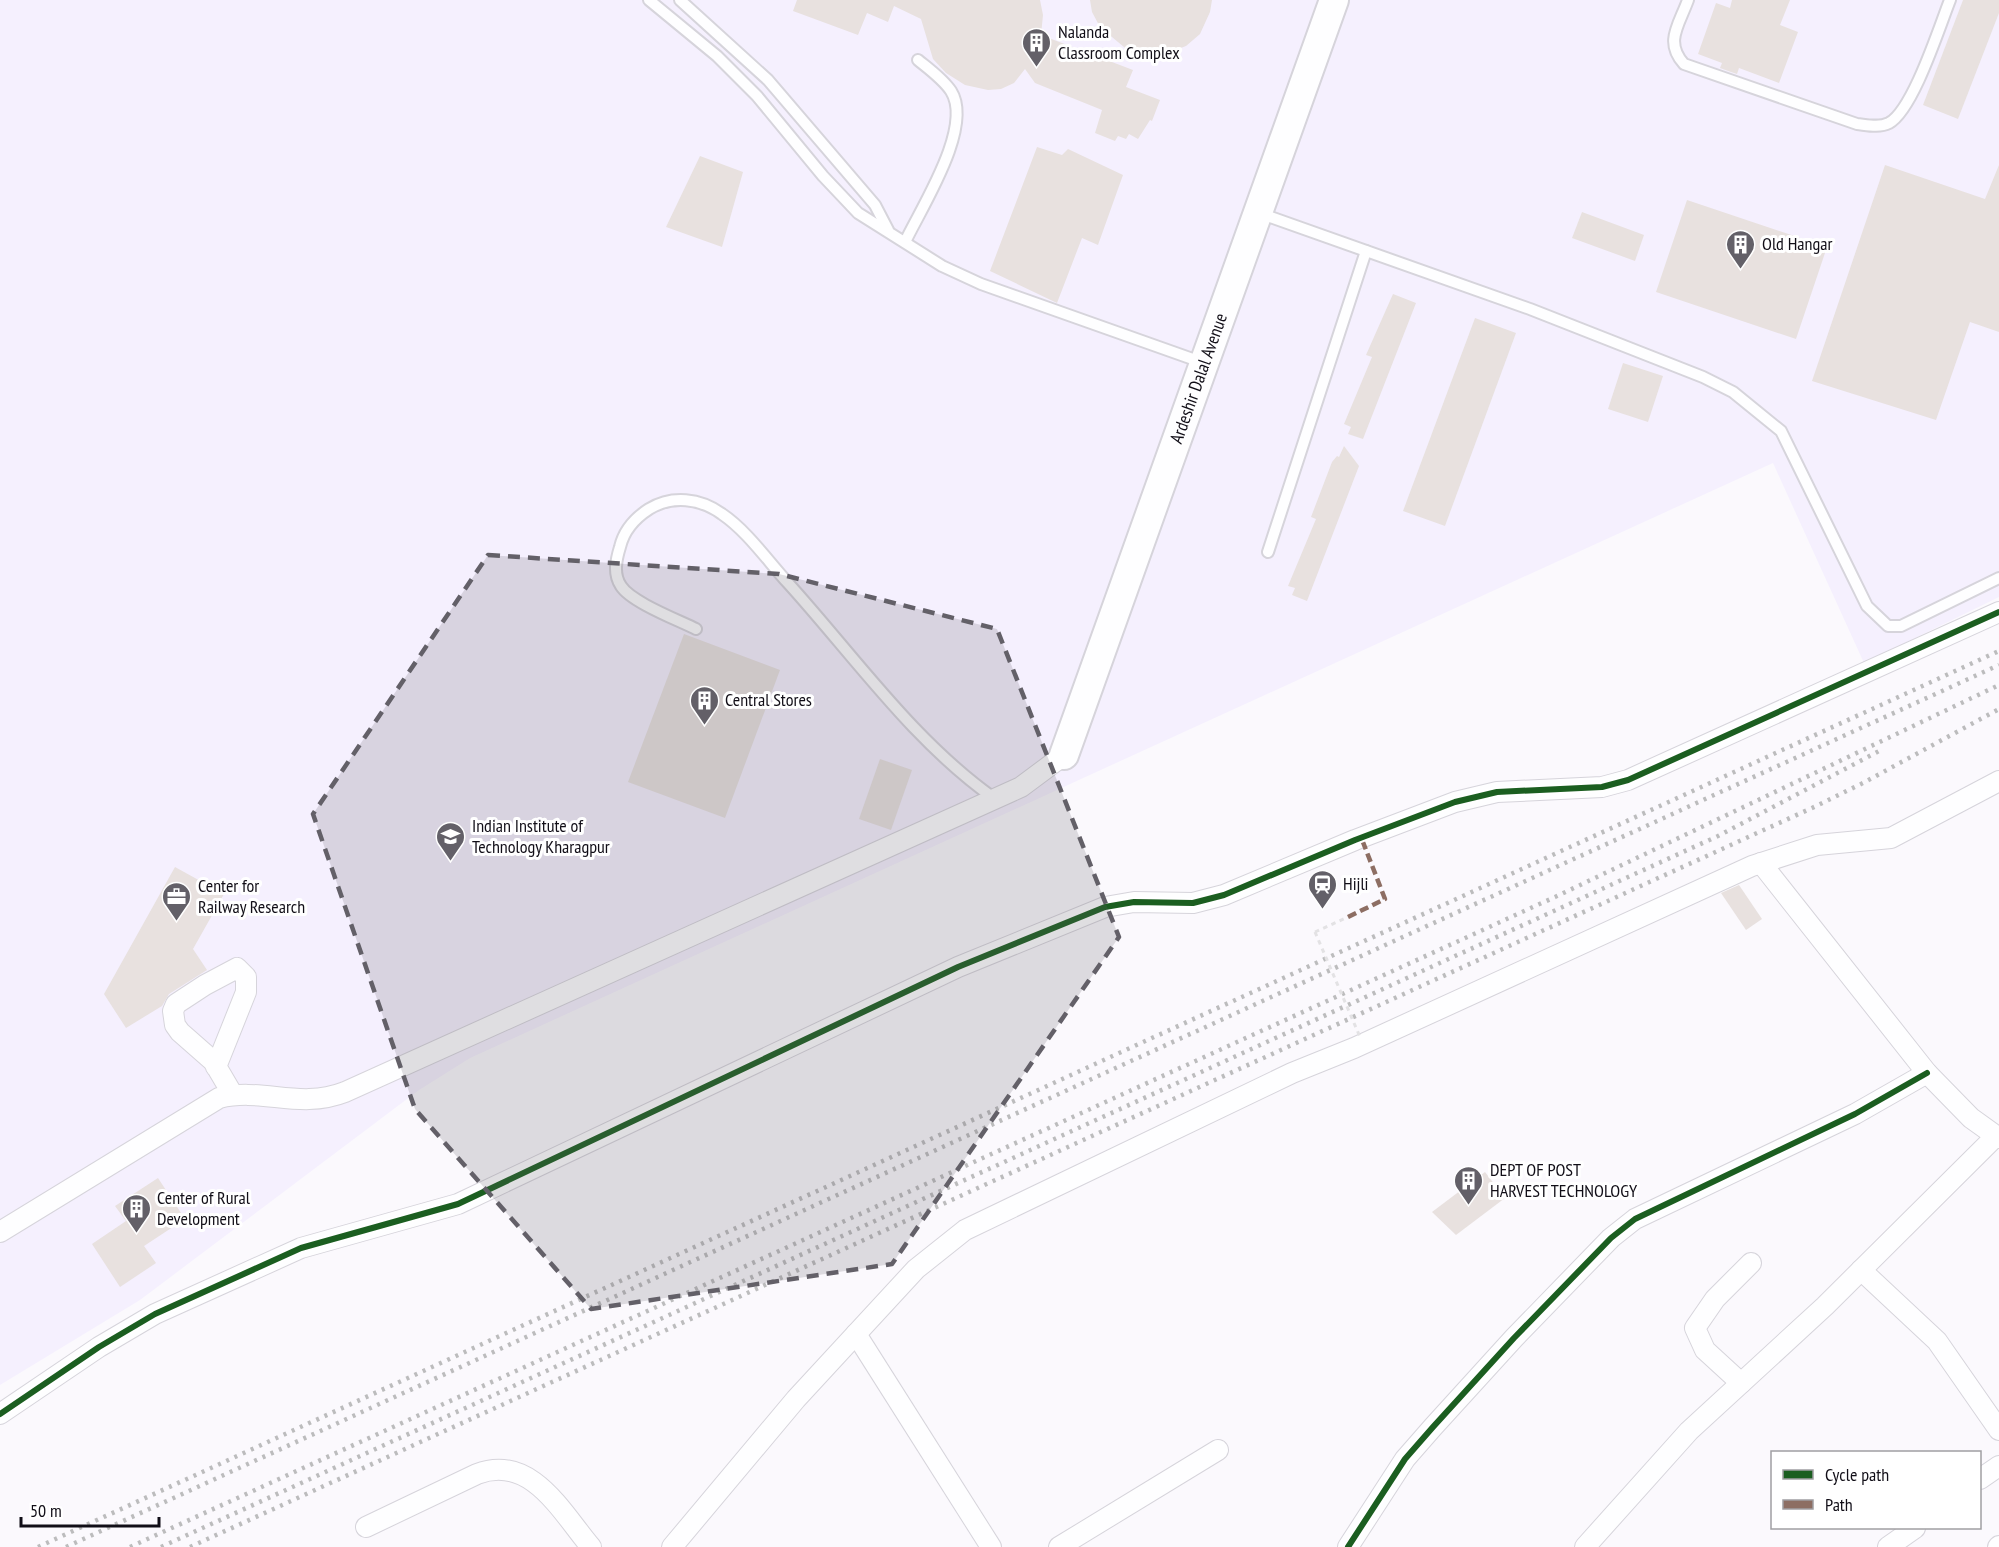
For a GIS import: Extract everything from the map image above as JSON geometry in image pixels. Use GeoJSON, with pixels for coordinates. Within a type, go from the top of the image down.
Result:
{"type":"FeatureCollection","features":[{"type":"Feature","properties":{"kind":"street","name":"Ardeshir Dalal Avenue"},"geometry":{"type":"LineString","coordinates":[[1064,755],[1334,0]]}},
{"type":"Feature","properties":{"kind":"street"},"geometry":{"type":"LineString","coordinates":[[0,1414],[99,1347],[165,1309],[301,1248],[458,1204],[958,967],[1105,907],[1134,902],[1193,903],[1224,895],[1412,817],[1497,792],[1602,787],[1628,780],[1999,612]]}},
{"type":"Feature","properties":{"kind":"street"},"geometry":{"type":"LineString","coordinates":[[0,1232],[219,1098],[232,1095],[324,1100],[345,1092],[1021,787],[1064,755]]}},
{"type":"Feature","properties":{"kind":"street"},"geometry":{"type":"LineString","coordinates":[[672,1547],[796,1399],[916,1269],[965,1230],[991,1215],[1292,1073],[1761,863],[1817,845],[1891,838],[1999,781]]}},
{"type":"Feature","properties":{"kind":"street"},"geometry":{"type":"LineString","coordinates":[[1585,1547],[1689,1431],[1861,1270],[1997,1137],[1971,1118],[1927,1073],[1761,863]]}},
{"type":"Feature","properties":{"kind":"street"},"geometry":{"type":"LineString","coordinates":[[216,1067],[246,992],[246,977],[237,968],[176,1004],[173,1011],[175,1025],[216,1067],[232,1095]]}},
{"type":"Feature","properties":{"kind":"street"},"geometry":{"type":"LineString","coordinates":[[1348,1547],[1405,1459],[1514,1338],[1611,1238],[1635,1220],[1855,1114],[1927,1073]]}},
{"type":"Feature","properties":{"kind":"street"},"geometry":{"type":"LineString","coordinates":[[1742,1383],[1705,1350],[1695,1328],[1715,1299],[1751,1263]]}},
{"type":"Feature","properties":{"kind":"street"},"geometry":{"type":"LineString","coordinates":[[1861,1270],[1937,1341],[1999,1430]]}},
{"type":"Feature","properties":{"kind":"street"},"geometry":{"type":"LineString","coordinates":[[856,1334],[991,1547]]}},
{"type":"Feature","properties":{"kind":"street"},"geometry":{"type":"LineString","coordinates":[[1059,1547],[1218,1450]]}},
{"type":"Feature","properties":{"kind":"street"},"geometry":{"type":"LineString","coordinates":[[1981,1478],[1999,1466]]}},
{"type":"Feature","properties":{"kind":"street"},"geometry":{"type":"LineString","coordinates":[[366,1527],[477,1474],[490,1469],[504,1469],[539,1484],[550,1494],[591,1547]]}},
{"type":"Feature","properties":{"kind":"street"},"geometry":{"type":"LineString","coordinates":[[1888,1547],[1912,1529]]}},
{"type":"Feature","properties":{"kind":"lane"},"geometry":{"type":"LineString","coordinates":[[649,0],[717,56],[757,96],[822,176],[858,213],[942,266],[981,284],[1204,363]]}},
{"type":"Feature","properties":{"kind":"lane"},"geometry":{"type":"LineString","coordinates":[[680,0],[768,80],[875,205],[889,231]]}},
{"type":"Feature","properties":{"kind":"lane"},"geometry":{"type":"LineString","coordinates":[[1688,0],[1672,42],[1675,54],[1684,64],[1857,124],[1878,126],[1895,119],[1908,104],[1950,0]]}},
{"type":"Feature","properties":{"kind":"lane"},"geometry":{"type":"LineString","coordinates":[[905,242],[952,145],[957,120],[952,92],[918,60]]}},
{"type":"Feature","properties":{"kind":"lane"},"geometry":{"type":"LineString","coordinates":[[1258,213],[1530,309],[1703,377],[1733,392],[1781,431],[1867,606],[1888,626],[1901,626],[1999,578]]}},
{"type":"Feature","properties":{"kind":"lane"},"geometry":{"type":"LineString","coordinates":[[1268,552],[1366,251]]}},
{"type":"Feature","properties":{"kind":"lane"},"geometry":{"type":"LineString","coordinates":[[696,629],[635,598],[621,588],[616,576],[616,559],[622,539],[636,518],[658,503],[676,498],[705,505],[722,514],[794,590],[931,747],[962,776],[995,799]]}},
{"type":"Feature","properties":{"kind":"path"},"geometry":{"type":"LineString","coordinates":[[1348,917],[1315,932],[1360,1037]]}},
{"type":"Feature","properties":{"kind":"highlighted area"},"geometry":{"type":"Polygon","coordinates":[[[488,555],[779,574],[997,629],[1119,937],[892,1264],[591,1309],[415,1109],[313,814],[488,555]]]}},
{"type":"Feature","properties":{"kind":"shaded area","name":"Indian Institute of Technology Kharagpur"},"geometry":{"type":"Polygon","coordinates":[[[0,0],[1999,0],[1999,597],[1864,663],[1773,463],[470,1058],[419,1090],[140,1300],[0,1385],[0,0]]]}},
{"type":"Feature","properties":{"kind":"building","name":"Nalanda Classroom Complex"},"geometry":{"type":"Polygon","coordinates":[[[797,0],[1040,0],[1043,15],[1041,35],[1133,70],[1126,87],[1160,100],[1152,121],[1150,120],[1138,139],[1129,134],[1126,139],[1118,136],[1115,141],[1095,133],[1102,110],[1035,83],[1025,69],[1014,83],[1001,89],[988,90],[965,85],[946,73],[933,59],[921,19],[894,6],[888,22],[867,13],[858,35],[793,11],[797,0]]]}},
{"type":"Feature","properties":{"kind":"building"},"geometry":{"type":"Polygon","coordinates":[[[1090,0],[1212,0],[1210,12],[1200,34],[1186,46],[1168,53],[1147,51],[1136,57],[1100,27],[1092,12],[1090,0]]]}},
{"type":"Feature","properties":{"kind":"building"},"geometry":{"type":"Polygon","coordinates":[[[1732,0],[1790,0],[1780,25],[1798,32],[1779,83],[1739,68],[1737,74],[1731,72],[1720,68],[1722,63],[1698,54],[1716,3],[1730,8],[1732,0]]]}},
{"type":"Feature","properties":{"kind":"building"},"geometry":{"type":"Polygon","coordinates":[[[1963,0],[1999,0],[1999,13],[1958,119],[1923,105],[1963,0]]]}},
{"type":"Feature","properties":{"kind":"building"},"geometry":{"type":"Polygon","coordinates":[[[1037,147],[1062,155],[1068,149],[1123,175],[1098,245],[1082,238],[1057,303],[990,271],[1037,147]]]}},
{"type":"Feature","properties":{"kind":"building"},"geometry":{"type":"Polygon","coordinates":[[[700,156],[743,172],[722,247],[666,227],[700,156]]]}},
{"type":"Feature","properties":{"kind":"building"},"geometry":{"type":"Polygon","coordinates":[[[1885,165],[1985,199],[1999,165],[1999,332],[1970,322],[1936,420],[1812,381],[1885,165]]]}},
{"type":"Feature","properties":{"kind":"building","name":"Old Hangar"},"geometry":{"type":"Polygon","coordinates":[[[1687,200],[1827,247],[1796,339],[1656,292],[1687,200]]]}},
{"type":"Feature","properties":{"kind":"building"},"geometry":{"type":"Polygon","coordinates":[[[1582,212],[1644,235],[1635,261],[1572,238],[1582,212]]]}},
{"type":"Feature","properties":{"kind":"building"},"geometry":{"type":"Polygon","coordinates":[[[1393,294],[1416,303],[1363,439],[1348,434],[1351,427],[1344,424],[1372,357],[1366,355],[1393,294]]]}},
{"type":"Feature","properties":{"kind":"building"},"geometry":{"type":"Polygon","coordinates":[[[1475,318],[1516,333],[1445,526],[1403,511],[1475,318]]]}},
{"type":"Feature","properties":{"kind":"building"},"geometry":{"type":"Polygon","coordinates":[[[1623,363],[1663,376],[1648,422],[1608,409],[1623,363]]]}},
{"type":"Feature","properties":{"kind":"building"},"geometry":{"type":"Polygon","coordinates":[[[1344,446],[1359,466],[1307,601],[1292,595],[1295,588],[1288,586],[1316,519],[1311,517],[1332,462],[1337,456],[1339,457],[1344,446]]]}},
{"type":"Feature","properties":{"kind":"building","name":"Central Stores"},"geometry":{"type":"Polygon","coordinates":[[[684,634],[780,670],[725,818],[628,782],[684,634]]]}},
{"type":"Feature","properties":{"kind":"building"},"geometry":{"type":"Polygon","coordinates":[[[880,759],[912,770],[891,830],[859,819],[880,759]]]}},
{"type":"Feature","properties":{"kind":"building","name":"Center for Railway Research"},"geometry":{"type":"Polygon","coordinates":[[[175,867],[224,894],[193,949],[207,970],[169,994],[162,1006],[126,1028],[104,994],[175,867]]]}},
{"type":"Feature","properties":{"kind":"building"},"geometry":{"type":"Polygon","coordinates":[[[1739,885],[1762,919],[1746,930],[1721,893],[1739,885]]]}},
{"type":"Feature","properties":{"kind":"building","name":"DEPT OF POST HARVEST TECHNOLOGY"},"geometry":{"type":"Polygon","coordinates":[[[1485,1172],[1505,1198],[1456,1235],[1432,1212],[1485,1172]]]}},
{"type":"Feature","properties":{"kind":"building","name":"Center of Rural Development"},"geometry":{"type":"Polygon","coordinates":[[[158,1178],[185,1219],[144,1246],[156,1263],[120,1287],[92,1244],[126,1221],[115,1206],[158,1178]]]}},
{"type":"Feature","properties":{"kind":"railway"},"geometry":{"type":"LineString","coordinates":[[38,1547],[1999,651]]}},
{"type":"Feature","properties":{"kind":"railway"},"geometry":{"type":"LineString","coordinates":[[66,1547],[1999,665]]}},
{"type":"Feature","properties":{"kind":"railway"},"geometry":{"type":"LineString","coordinates":[[130,1547],[1555,897],[1999,685]]}},
{"type":"Feature","properties":{"kind":"railway"},"geometry":{"type":"LineString","coordinates":[[190,1547],[1812,808],[1999,709]]}},
{"type":"Feature","properties":{"kind":"railway"},"geometry":{"type":"LineString","coordinates":[[161,1547],[1718,836],[1881,750]]}},
{"type":"Feature","properties":{"kind":"marked path"},"geometry":{"type":"LineString","coordinates":[[1348,917],[1385,899],[1361,837]]}},
{"type":"Feature","properties":{"kind":"cycle path"},"geometry":{"type":"LineString","coordinates":[[0,1414],[99,1347],[155,1314],[301,1248],[458,1204],[958,967],[1105,907],[1134,902],[1193,903],[1224,895],[1355,840],[1455,802],[1497,792],[1602,787],[1628,780],[1999,612]]}},
{"type":"Feature","properties":{"kind":"cycle path"},"geometry":{"type":"LineString","coordinates":[[1348,1547],[1405,1459],[1514,1338],[1611,1238],[1635,1219],[1855,1114],[1927,1073]]}},
{"type":"Feature","properties":{"kind":"place","name":"Nalanda Classroom Complex"},"geometry":{"type":"Point","coordinates":[1037,68]}},
{"type":"Feature","properties":{"kind":"place","name":"Old Hangar"},"geometry":{"type":"Point","coordinates":[1741,270]}},
{"type":"Feature","properties":{"kind":"place","name":"Central Stores"},"geometry":{"type":"Point","coordinates":[704,726]}},
{"type":"Feature","properties":{"kind":"place","name":"Indian Institute of Technology Kharagpur"},"geometry":{"type":"Point","coordinates":[451,862]}},
{"type":"Feature","properties":{"kind":"place","name":"Hijli"},"geometry":{"type":"Point","coordinates":[1322,910]}},
{"type":"Feature","properties":{"kind":"place","name":"Center for Railway Research"},"geometry":{"type":"Point","coordinates":[177,922]}},
{"type":"Feature","properties":{"kind":"place","name":"DEPT OF POST HARVEST TECHNOLOGY"},"geometry":{"type":"Point","coordinates":[1469,1206]}},
{"type":"Feature","properties":{"kind":"place","name":"Center of Rural Development"},"geometry":{"type":"Point","coordinates":[136,1234]}}]}
